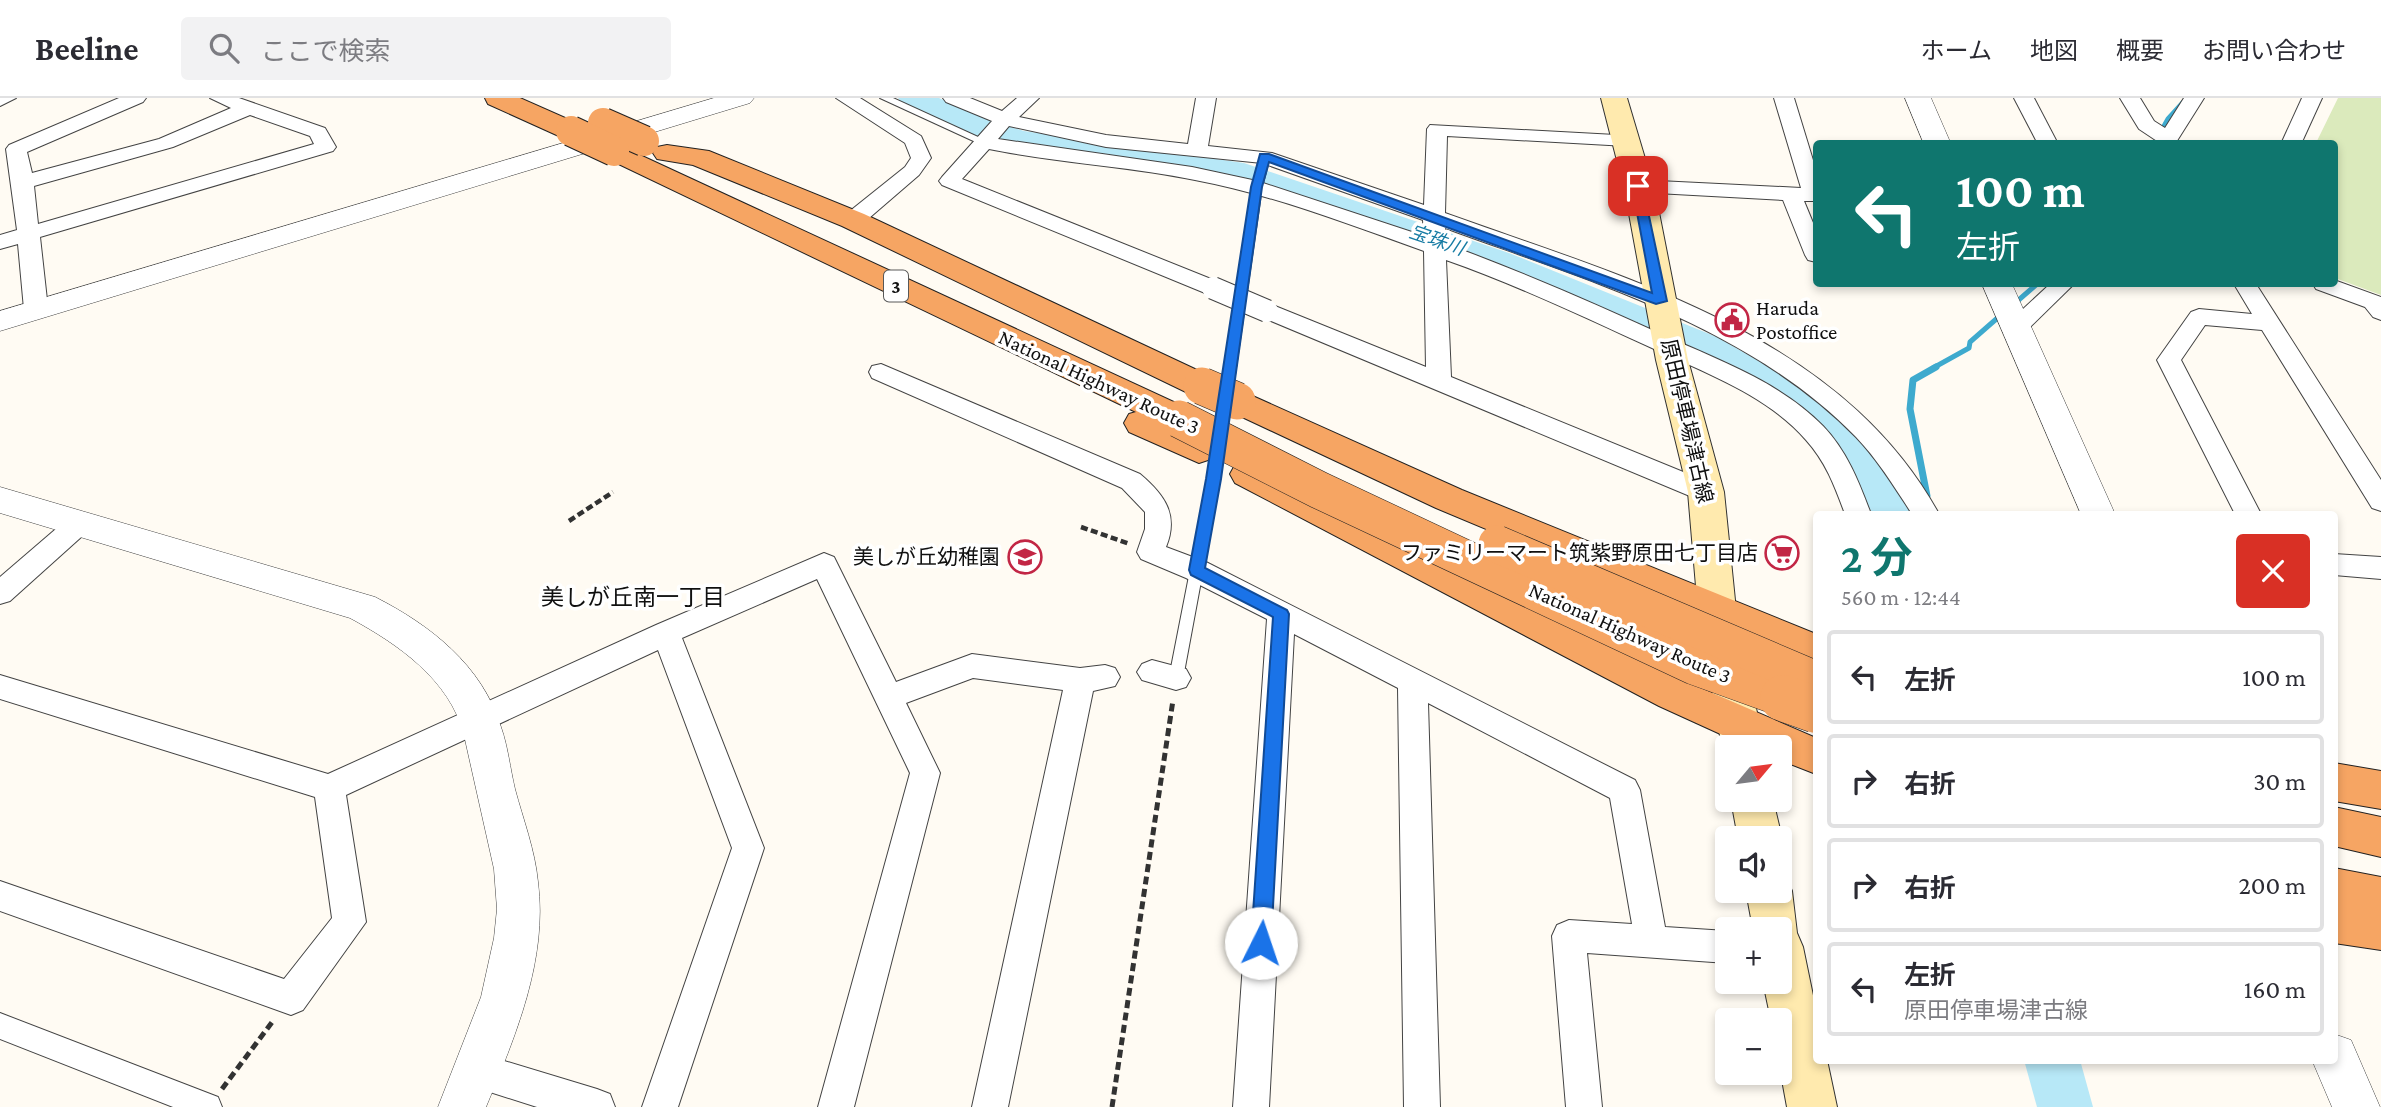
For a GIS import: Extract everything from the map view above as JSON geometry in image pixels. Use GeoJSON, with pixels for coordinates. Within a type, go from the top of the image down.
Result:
{"type":"FeatureCollection","features":[{"type":"Feature","properties":{"kind":"highway","name":"National Highway Route 3"},"geometry":{"type":"LineString","coordinates":[[498,98],[571,131],[656,147],[920,268],[1190,401],[1319,490],[1694,666],[1813,680]]}},
{"type":"Feature","properties":{"kind":"highway","name":"National Highway Route 3"},"geometry":{"type":"LineString","coordinates":[[554,98],[687,188],[1190,401]]}},
{"type":"Feature","properties":{"kind":"highway"},"geometry":{"type":"LineString","coordinates":[[656,147],[699,157],[853,219],[1190,401],[1237,401],[1449,499],[1717,610],[1813,678]]}},
{"type":"Feature","properties":{"kind":"highway"},"geometry":{"type":"LineString","coordinates":[[687,188],[761,240],[835,282],[1215,458],[1739,735]]}},
{"type":"Feature","properties":{"kind":"highway"},"geometry":{"type":"LineString","coordinates":[[1792,750],[1813,755]]}},
{"type":"Feature","properties":{"kind":"highway"},"geometry":{"type":"LineString","coordinates":[[2338,783],[2381,790]]}},
{"type":"Feature","properties":{"kind":"highway"},"geometry":{"type":"LineString","coordinates":[[2338,800],[2381,805]]}},
{"type":"Feature","properties":{"kind":"highway"},"geometry":{"type":"LineString","coordinates":[[2338,828],[2381,837]]}},
{"type":"Feature","properties":{"kind":"highway"},"geometry":{"type":"LineString","coordinates":[[2338,865],[2381,873]]}},
{"type":"Feature","properties":{"kind":"highway"},"geometry":{"type":"LineString","coordinates":[[2338,890],[2381,898]]}},
{"type":"Feature","properties":{"kind":"highway"},"geometry":{"type":"LineString","coordinates":[[2338,922],[2381,928]]}},
{"type":"Feature","properties":{"kind":"main road","name":"原田停車場津古線"},"geometry":{"type":"LineString","coordinates":[[1614,98],[1638,186],[1670,348],[1706,492],[1717,610],[1741,735]]}},
{"type":"Feature","properties":{"kind":"main road"},"geometry":{"type":"LineString","coordinates":[[1789,994],[1812,1107]]}},
{"type":"Feature","properties":{"kind":"street"},"geometry":{"type":"LineString","coordinates":[[0,100],[6,98]]}},
{"type":"Feature","properties":{"kind":"street"},"geometry":{"type":"LineString","coordinates":[[36,309],[23,182],[16,149],[135,98]]}},
{"type":"Feature","properties":{"kind":"street"},"geometry":{"type":"LineString","coordinates":[[0,242],[326,147],[318,132],[220,98]]}},
{"type":"Feature","properties":{"kind":"street"},"geometry":{"type":"LineString","coordinates":[[0,321],[741,98]]}},
{"type":"Feature","properties":{"kind":"street"},"geometry":{"type":"LineString","coordinates":[[846,98],[914,141],[921,158],[912,171],[853,219]]}},
{"type":"Feature","properties":{"kind":"street"},"geometry":{"type":"LineString","coordinates":[[953,98],[1006,118],[1117,142],[1265,157],[1434,216],[1660,301],[1736,337],[1836,404],[1864,430],[1899,473],[1924,511]]}},
{"type":"Feature","properties":{"kind":"street"},"geometry":{"type":"LineString","coordinates":[[1029,98],[1006,118],[949,181],[1706,492]]}},
{"type":"Feature","properties":{"kind":"street"},"geometry":{"type":"LineString","coordinates":[[1197,152],[1206,98]]}},
{"type":"Feature","properties":{"kind":"street"},"geometry":{"type":"LineString","coordinates":[[1784,98],[1813,189]]}},
{"type":"Feature","properties":{"kind":"street"},"geometry":{"type":"LineString","coordinates":[[1918,98],[1936,140]]}},
{"type":"Feature","properties":{"kind":"street"},"geometry":{"type":"LineString","coordinates":[[2024,98],[2046,140]]}},
{"type":"Feature","properties":{"kind":"street"},"geometry":{"type":"LineString","coordinates":[[2130,98],[2146,125],[2165,140]]}},
{"type":"Feature","properties":{"kind":"street"},"geometry":{"type":"LineString","coordinates":[[2167,140],[2194,98]]}},
{"type":"Feature","properties":{"kind":"street"},"geometry":{"type":"LineString","coordinates":[[2293,140],[2312,98]]}},
{"type":"Feature","properties":{"kind":"street"},"geometry":{"type":"LineString","coordinates":[[23,182],[166,143],[249,108]]}},
{"type":"Feature","properties":{"kind":"street"},"geometry":{"type":"LineString","coordinates":[[1439,384],[1434,216],[1437,129],[1627,140]]}},
{"type":"Feature","properties":{"kind":"street"},"geometry":{"type":"LineString","coordinates":[[984,142],[1033,152],[1192,173],[1256,187],[1322,207],[1435,250],[1522,279],[1726,373],[1780,402],[1815,433],[1842,470],[1857,511]]}},
{"type":"Feature","properties":{"kind":"street"},"geometry":{"type":"LineString","coordinates":[[1638,186],[1813,195]]}},
{"type":"Feature","properties":{"kind":"street"},"geometry":{"type":"LineString","coordinates":[[1791,194],[1810,225]]}},
{"type":"Feature","properties":{"kind":"street"},"geometry":{"type":"LineString","coordinates":[[1998,287],[2097,511]]}},
{"type":"Feature","properties":{"kind":"street"},"geometry":{"type":"LineString","coordinates":[[2016,328],[2060,287]]}},
{"type":"Feature","properties":{"kind":"street"},"geometry":{"type":"LineString","coordinates":[[2247,287],[2381,501]]}},
{"type":"Feature","properties":{"kind":"street"},"geometry":{"type":"LineString","coordinates":[[2332,287],[2373,302],[2381,312]]}},
{"type":"Feature","properties":{"kind":"street"},"geometry":{"type":"LineString","coordinates":[[2246,511],[2169,360],[2199,317],[2271,323]]}},
{"type":"Feature","properties":{"kind":"street"},"geometry":{"type":"LineString","coordinates":[[881,372],[1132,481],[1150,496],[1158,511],[1160,530],[1151,552],[1196,570],[1624,790],[1651,939]]}},
{"type":"Feature","properties":{"kind":"street"},"geometry":{"type":"LineString","coordinates":[[0,500],[372,611],[392,621],[428,649],[457,682],[479,719],[517,882],[510,967],[497,1023],[462,1107]]}},
{"type":"Feature","properties":{"kind":"street"},"geometry":{"type":"LineString","coordinates":[[0,593],[80,523]]}},
{"type":"Feature","properties":{"kind":"street"},"geometry":{"type":"LineString","coordinates":[[0,687],[329,788],[666,633],[824,564],[925,773],[836,1107]]}},
{"type":"Feature","properties":{"kind":"street"},"geometry":{"type":"LineString","coordinates":[[2338,564],[2381,568]]}},
{"type":"Feature","properties":{"kind":"street"},"geometry":{"type":"LineString","coordinates":[[1251,1107],[1281,614]]}},
{"type":"Feature","properties":{"kind":"street"},"geometry":{"type":"LineString","coordinates":[[660,1107],[748,848],[666,633]]}},
{"type":"Feature","properties":{"kind":"street"},"geometry":{"type":"LineString","coordinates":[[890,696],[972,666],[1093,678],[990,1107]]}},
{"type":"Feature","properties":{"kind":"street"},"geometry":{"type":"LineString","coordinates":[[1413,681],[1422,1107]]}},
{"type":"Feature","properties":{"kind":"street"},"geometry":{"type":"LineString","coordinates":[[0,896],[291,998],[349,922],[329,788]]}},
{"type":"Feature","properties":{"kind":"street"},"geometry":{"type":"LineString","coordinates":[[1584,1107],[1569,936],[1651,939],[1715,946]]}},
{"type":"Feature","properties":{"kind":"street"},"geometry":{"type":"LineString","coordinates":[[0,1026],[212,1102]]}},
{"type":"Feature","properties":{"kind":"street"},"geometry":{"type":"LineString","coordinates":[[2337,1064],[2356,1107]]}},
{"type":"Feature","properties":{"kind":"street"},"geometry":{"type":"LineString","coordinates":[[478,1071],[597,1107]]}},
{"type":"Feature","properties":{"kind":"lane"},"geometry":{"type":"LineString","coordinates":[[885,98],[984,142]]}},
{"type":"Feature","properties":{"kind":"lane"},"geometry":{"type":"LineString","coordinates":[[1164,675],[1196,570],[1214,479],[1256,187],[1265,157]]}},
{"type":"Feature","properties":{"kind":"path"},"geometry":{"type":"LineString","coordinates":[[569,521],[613,492]]}},
{"type":"Feature","properties":{"kind":"path"},"geometry":{"type":"LineString","coordinates":[[1081,527],[1151,552]]}},
{"type":"Feature","properties":{"kind":"path"},"geometry":{"type":"LineString","coordinates":[[1112,1107],[1164,675]]}},
{"type":"Feature","properties":{"kind":"path"},"geometry":{"type":"LineString","coordinates":[[212,1102],[291,998]]}},
{"type":"Feature","properties":{"kind":"green space"},"geometry":{"type":"Polygon","coordinates":[[[2338,98],[2381,98],[2381,295],[2338,279],[2338,140],[2317,140],[2338,98]]]}},
{"type":"Feature","properties":{"kind":"waterway","name":"宝珠川"},"geometry":{"type":"LineString","coordinates":[[913,98],[981,128],[1021,140],[1233,170],[1497,261],[1616,308],[1704,346],[1807,407],[1857,457],[1892,511]]}},
{"type":"Feature","properties":{"kind":"waterway"},"geometry":{"type":"LineString","coordinates":[[2156,140],[2168,119],[2187,98]]}},
{"type":"Feature","properties":{"kind":"waterway"},"geometry":{"type":"LineString","coordinates":[[2014,304],[2034,287]]}},
{"type":"Feature","properties":{"kind":"waterway"},"geometry":{"type":"LineString","coordinates":[[1933,368],[1969,348],[1970,342],[2002,314]]}},
{"type":"Feature","properties":{"kind":"waterway"},"geometry":{"type":"LineString","coordinates":[[1910,511],[1927,496],[1910,409],[1913,380],[1936,367]]}},
{"type":"Feature","properties":{"kind":"waterway","name":"宝珠川"},"geometry":{"type":"LineString","coordinates":[[2053,1064],[2065,1107]]}},
{"type":"Feature","properties":{"kind":"place","name":"Haruda Postoffice"},"geometry":{"type":"Point","coordinates":[1732,320]}},
{"type":"Feature","properties":{"kind":"place","name":"ファミリーマート筑紫野原田七丁目店"},"geometry":{"type":"Point","coordinates":[1782,553]}},
{"type":"Feature","properties":{"kind":"place","name":"美しが丘幼稚園"},"geometry":{"type":"Point","coordinates":[1025,557]}},
{"type":"Feature","properties":{"kind":"district","name":"美しが丘南一丁目"},"geometry":{"type":"Point","coordinates":[633,597]}},
{"type":"Feature","properties":{"kind":"route"},"geometry":{"type":"LineString","coordinates":[[1261,943],[1281,614],[1196,570],[1214,479],[1256,187],[1265,157],[1434,216],[1660,301],[1638,186]]}}]}
